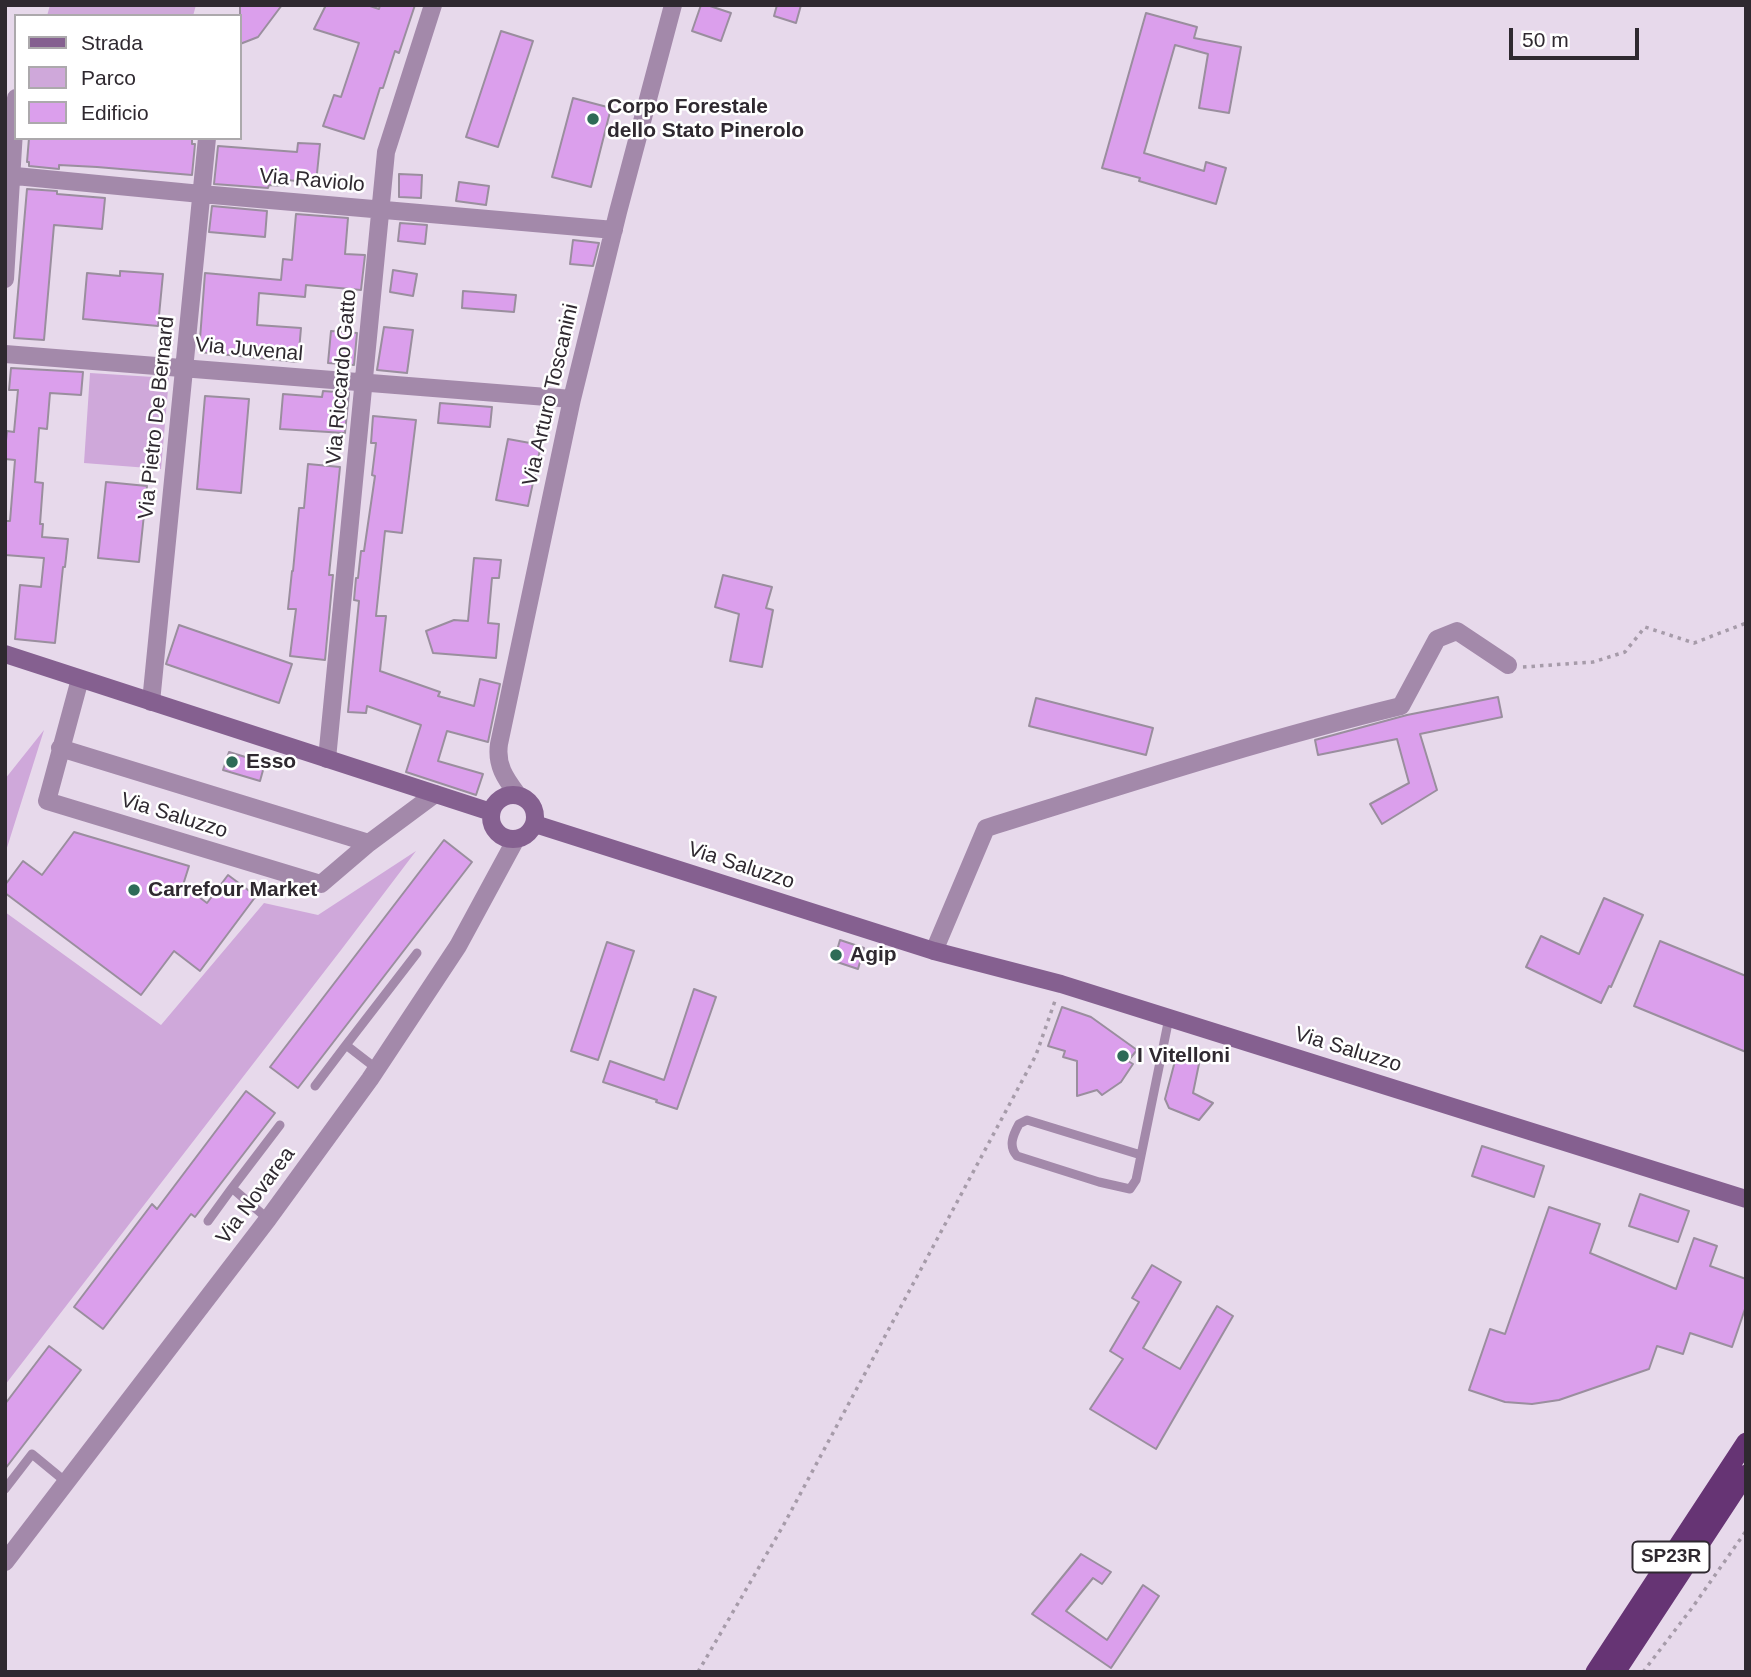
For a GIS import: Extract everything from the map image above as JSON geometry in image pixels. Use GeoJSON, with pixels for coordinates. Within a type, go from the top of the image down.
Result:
{"type":"FeatureCollection","features":[{"type":"Feature","properties":{"kind":"highway","name":"SP23R"},"geometry":{"type":"LineString","coordinates":[[1595,1672],[1746,1442]]}},
{"type":"Feature","properties":{"kind":"highway","name":"SP23R"},"geometry":{"type":"LineString","coordinates":[[1616,1672],[1746,1474]]}},
{"type":"Feature","properties":{"kind":"main road"},"geometry":{"type":"LineString","coordinates":[[5,654],[491,812]]}},
{"type":"Feature","properties":{"kind":"main road"},"geometry":{"type":"LineString","coordinates":[[517,794],[532,805],[536,814],[535,824],[528,834],[516,839],[505,838],[496,832],[491,822],[491,812],[496,802],[505,795],[517,794]]}},
{"type":"Feature","properties":{"kind":"main road","name":"Via Saluzzo"},"geometry":{"type":"LineString","coordinates":[[535,824],[934,951],[1061,984],[1746,1199]]}},
{"type":"Feature","properties":{"kind":"street","name":"Via Riccardo Gatto"},"geometry":{"type":"LineString","coordinates":[[327,759],[386,152],[433,5]]}},
{"type":"Feature","properties":{"kind":"street","name":"Via Arturo Toscanini"},"geometry":{"type":"LineString","coordinates":[[517,794],[503,774],[499,762],[499,744],[572,399],[673,5]]}},
{"type":"Feature","properties":{"kind":"street"},"geometry":{"type":"LineString","coordinates":[[5,279],[8,175],[14,117]]}},
{"type":"Feature","properties":{"kind":"street","name":"Via Pietro De Bernard"},"geometry":{"type":"LineString","coordinates":[[151,702],[207,140]]}},
{"type":"Feature","properties":{"kind":"street","name":"Via Raviolo"},"geometry":{"type":"LineString","coordinates":[[8,175],[614,230]]}},
{"type":"Feature","properties":{"kind":"street","name":"Via Juvenal"},"geometry":{"type":"LineString","coordinates":[[5,355],[572,399]]}},
{"type":"Feature","properties":{"kind":"street"},"geometry":{"type":"LineString","coordinates":[[934,951],[986,828],[1325,724],[1401,706],[1437,639],[1457,631],[1508,665]]}},
{"type":"Feature","properties":{"kind":"street","name":"Via Saluzzo"},"geometry":{"type":"LineString","coordinates":[[80,679],[47,801],[321,884],[369,843],[435,794]]}},
{"type":"Feature","properties":{"kind":"street","name":"Via Saluzzo"},"geometry":{"type":"LineString","coordinates":[[60,748],[369,843]]}},
{"type":"Feature","properties":{"kind":"street","name":"Via Novarea"},"geometry":{"type":"LineString","coordinates":[[5,1562],[268,1219],[377,1069],[458,946],[516,839]]}},
{"type":"Feature","properties":{"kind":"lane"},"geometry":{"type":"LineString","coordinates":[[315,1086],[417,953]]}},
{"type":"Feature","properties":{"kind":"lane"},"geometry":{"type":"LineString","coordinates":[[1141,1155],[1027,1120],[1019,1124],[1012,1143],[1017,1156],[1130,1189],[1136,1180],[1169,1018]]}},
{"type":"Feature","properties":{"kind":"lane"},"geometry":{"type":"LineString","coordinates":[[346,1045],[377,1069]]}},
{"type":"Feature","properties":{"kind":"lane"},"geometry":{"type":"LineString","coordinates":[[208,1221],[281,1125]]}},
{"type":"Feature","properties":{"kind":"lane"},"geometry":{"type":"LineString","coordinates":[[232,1188],[268,1219]]}},
{"type":"Feature","properties":{"kind":"lane"},"geometry":{"type":"LineString","coordinates":[[5,1489],[32,1454],[66,1482]]}},
{"type":"Feature","properties":{"kind":"path"},"geometry":{"type":"LineString","coordinates":[[1508,665],[1511,667],[1593,662],[1625,652],[1645,627],[1694,643],[1746,623]]}},
{"type":"Feature","properties":{"kind":"path"},"geometry":{"type":"LineString","coordinates":[[698,1672],[783,1526],[1036,1055],[1061,984]]}},
{"type":"Feature","properties":{"kind":"path"},"geometry":{"type":"LineString","coordinates":[[1643,1672],[1746,1531]]}},
{"type":"Feature","properties":{"kind":"green space"},"geometry":{"type":"Polygon","coordinates":[[[50,5],[196,5],[194,14],[48,14],[50,5]]]}},
{"type":"Feature","properties":{"kind":"green space"},"geometry":{"type":"Polygon","coordinates":[[[90,373],[169,378],[161,469],[84,463],[90,373]]]}},
{"type":"Feature","properties":{"kind":"green space"},"geometry":{"type":"Polygon","coordinates":[[[44,730],[5,854],[5,779],[44,730]]]}},
{"type":"Feature","properties":{"kind":"green space"},"geometry":{"type":"Polygon","coordinates":[[[416,851],[5,1385],[5,912],[161,1025],[264,903],[318,915],[416,851]]]}},
{"type":"Feature","properties":{"kind":"building"},"geometry":{"type":"Polygon","coordinates":[[[240,5],[282,5],[258,37],[242,43],[240,5]]]}},
{"type":"Feature","properties":{"kind":"building"},"geometry":{"type":"Polygon","coordinates":[[[326,5],[367,5],[379,9],[380,5],[415,5],[399,53],[395,51],[383,88],[380,88],[364,139],[323,126],[334,95],[341,97],[359,43],[314,29],[326,5]]]}},
{"type":"Feature","properties":{"kind":"building"},"geometry":{"type":"Polygon","coordinates":[[[701,5],[731,13],[721,41],[692,31],[701,5]]]}},
{"type":"Feature","properties":{"kind":"building"},"geometry":{"type":"Polygon","coordinates":[[[777,5],[801,5],[796,23],[774,16],[777,5]]]}},
{"type":"Feature","properties":{"kind":"building"},"geometry":{"type":"Polygon","coordinates":[[[1146,13],[1197,27],[1194,38],[1241,47],[1229,113],[1199,108],[1208,54],[1175,45],[1144,153],[1204,171],[1206,162],[1226,168],[1216,204],[1102,168],[1146,13]]]}},
{"type":"Feature","properties":{"kind":"building"},"geometry":{"type":"Polygon","coordinates":[[[501,31],[533,41],[498,147],[466,137],[501,31]]]}},
{"type":"Feature","properties":{"kind":"building"},"geometry":{"type":"Polygon","coordinates":[[[573,98],[611,108],[591,187],[552,177],[573,98]]]}},
{"type":"Feature","properties":{"kind":"building"},"geometry":{"type":"Polygon","coordinates":[[[29,140],[192,140],[192,144],[195,144],[192,175],[59,165],[59,169],[29,166],[29,140]]]}},
{"type":"Feature","properties":{"kind":"building"},"geometry":{"type":"Polygon","coordinates":[[[298,143],[320,144],[316,183],[287,180],[287,186],[269,185],[268,188],[214,184],[218,146],[297,152],[298,143]]]}},
{"type":"Feature","properties":{"kind":"building"},"geometry":{"type":"Polygon","coordinates":[[[399,174],[422,175],[421,198],[399,197],[399,174]]]}},
{"type":"Feature","properties":{"kind":"building"},"geometry":{"type":"Polygon","coordinates":[[[459,182],[489,186],[486,205],[456,201],[459,182]]]}},
{"type":"Feature","properties":{"kind":"building"},"geometry":{"type":"Polygon","coordinates":[[[27,189],[105,198],[102,229],[54,225],[44,340],[14,338],[27,189]]]}},
{"type":"Feature","properties":{"kind":"building"},"geometry":{"type":"Polygon","coordinates":[[[212,206],[267,211],[265,237],[209,232],[212,206]]]}},
{"type":"Feature","properties":{"kind":"building"},"geometry":{"type":"Polygon","coordinates":[[[296,214],[348,218],[345,254],[365,255],[361,290],[306,285],[305,297],[259,293],[257,325],[301,328],[298,362],[199,352],[205,273],[281,280],[283,259],[292,260],[296,214]]]}},
{"type":"Feature","properties":{"kind":"building"},"geometry":{"type":"Polygon","coordinates":[[[400,223],[427,225],[425,244],[398,241],[400,223]]]}},
{"type":"Feature","properties":{"kind":"building"},"geometry":{"type":"Polygon","coordinates":[[[573,240],[599,243],[593,266],[570,264],[573,240]]]}},
{"type":"Feature","properties":{"kind":"building"},"geometry":{"type":"Polygon","coordinates":[[[393,270],[417,274],[413,296],[390,292],[393,270]]]}},
{"type":"Feature","properties":{"kind":"building"},"geometry":{"type":"Polygon","coordinates":[[[120,271],[163,274],[158,326],[83,319],[87,273],[120,276],[120,271]]]}},
{"type":"Feature","properties":{"kind":"building"},"geometry":{"type":"Polygon","coordinates":[[[463,291],[516,295],[514,312],[462,308],[463,291]]]}},
{"type":"Feature","properties":{"kind":"building"},"geometry":{"type":"Polygon","coordinates":[[[384,327],[413,330],[407,373],[377,370],[384,327]]]}},
{"type":"Feature","properties":{"kind":"building"},"geometry":{"type":"Polygon","coordinates":[[[331,331],[357,333],[354,365],[328,363],[331,331]]]}},
{"type":"Feature","properties":{"kind":"building"},"geometry":{"type":"Polygon","coordinates":[[[11,368],[83,372],[81,395],[50,393],[47,429],[39,428],[35,482],[43,483],[40,524],[43,524],[42,537],[68,539],[55,643],[15,639],[20,585],[41,587],[44,558],[5,555],[6,521],[10,521],[15,460],[5,459],[5,450],[7,431],[14,432],[18,390],[9,390],[11,368]]]}},
{"type":"Feature","properties":{"kind":"building"},"geometry":{"type":"Polygon","coordinates":[[[323,391],[349,393],[345,433],[280,429],[283,394],[322,397],[323,391]]]}},
{"type":"Feature","properties":{"kind":"building"},"geometry":{"type":"Polygon","coordinates":[[[205,396],[249,399],[241,493],[197,489],[205,396]]]}},
{"type":"Feature","properties":{"kind":"building"},"geometry":{"type":"Polygon","coordinates":[[[440,403],[492,407],[490,427],[438,423],[440,403]]]}},
{"type":"Feature","properties":{"kind":"building"},"geometry":{"type":"Polygon","coordinates":[[[373,416],[416,420],[402,533],[385,531],[376,616],[386,616],[380,671],[440,692],[438,696],[474,706],[480,679],[500,684],[488,742],[447,731],[438,761],[483,774],[476,795],[406,772],[421,725],[367,706],[366,713],[348,712],[359,601],[354,600],[356,578],[361,551],[364,551],[375,476],[372,475],[376,443],[371,443],[373,416]]]}},
{"type":"Feature","properties":{"kind":"building"},"geometry":{"type":"Polygon","coordinates":[[[508,439],[541,445],[528,506],[496,500],[508,439]]]}},
{"type":"Feature","properties":{"kind":"building"},"geometry":{"type":"Polygon","coordinates":[[[308,464],[340,467],[329,575],[333,575],[325,660],[290,656],[296,609],[288,609],[299,508],[304,508],[308,464]]]}},
{"type":"Feature","properties":{"kind":"building"},"geometry":{"type":"Polygon","coordinates":[[[106,482],[147,486],[139,562],[98,558],[106,482]]]}},
{"type":"Feature","properties":{"kind":"building"},"geometry":{"type":"Polygon","coordinates":[[[474,558],[501,560],[499,578],[492,578],[488,623],[499,624],[496,658],[433,653],[426,631],[454,620],[468,621],[474,558]]]}},
{"type":"Feature","properties":{"kind":"building"},"geometry":{"type":"Polygon","coordinates":[[[723,575],[772,587],[766,608],[773,610],[762,667],[730,661],[739,614],[715,607],[723,575]]]}},
{"type":"Feature","properties":{"kind":"building"},"geometry":{"type":"Polygon","coordinates":[[[179,625],[292,664],[279,703],[166,664],[179,625]]]}},
{"type":"Feature","properties":{"kind":"building"},"geometry":{"type":"Polygon","coordinates":[[[1498,697],[1502,717],[1420,734],[1437,790],[1382,824],[1370,804],[1409,783],[1397,739],[1318,755],[1315,740],[1407,715],[1498,697]]]}},
{"type":"Feature","properties":{"kind":"building"},"geometry":{"type":"Polygon","coordinates":[[[1036,698],[1153,728],[1146,755],[1029,726],[1036,698]]]}},
{"type":"Feature","properties":{"kind":"building"},"geometry":{"type":"Polygon","coordinates":[[[229,752],[265,763],[260,781],[223,770],[229,752]]]}},
{"type":"Feature","properties":{"kind":"building"},"geometry":{"type":"Polygon","coordinates":[[[74,832],[189,866],[183,885],[207,903],[228,875],[256,896],[200,971],[174,951],[141,995],[5,893],[5,885],[23,861],[42,875],[74,832]]]}},
{"type":"Feature","properties":{"kind":"building"},"geometry":{"type":"Polygon","coordinates":[[[444,840],[472,862],[298,1088],[270,1067],[444,840]]]}},
{"type":"Feature","properties":{"kind":"building"},"geometry":{"type":"Polygon","coordinates":[[[1604,898],[1643,915],[1611,987],[1609,986],[1601,1003],[1526,967],[1541,936],[1579,954],[1604,898]]]}},
{"type":"Feature","properties":{"kind":"building"},"geometry":{"type":"Polygon","coordinates":[[[840,940],[864,948],[858,969],[834,961],[840,940]]]}},
{"type":"Feature","properties":{"kind":"building"},"geometry":{"type":"Polygon","coordinates":[[[1660,941],[1746,976],[1746,1052],[1634,1006],[1660,941]]]}},
{"type":"Feature","properties":{"kind":"building"},"geometry":{"type":"Polygon","coordinates":[[[607,942],[634,951],[598,1060],[571,1051],[607,942]]]}},
{"type":"Feature","properties":{"kind":"building"},"geometry":{"type":"Polygon","coordinates":[[[694,989],[716,997],[677,1109],[603,1082],[610,1061],[664,1080],[694,989]]]}},
{"type":"Feature","properties":{"kind":"building"},"geometry":{"type":"Polygon","coordinates":[[[1062,1007],[1091,1017],[1137,1050],[1128,1061],[1133,1064],[1121,1082],[1102,1095],[1097,1090],[1077,1096],[1077,1061],[1063,1057],[1065,1051],[1048,1046],[1062,1007]]]}},
{"type":"Feature","properties":{"kind":"building"},"geometry":{"type":"Polygon","coordinates":[[[1200,1059],[1193,1093],[1213,1103],[1199,1120],[1169,1108],[1165,1099],[1175,1061],[1200,1059]]]}},
{"type":"Feature","properties":{"kind":"building"},"geometry":{"type":"Polygon","coordinates":[[[246,1091],[275,1113],[195,1217],[191,1214],[103,1329],[74,1307],[152,1204],[157,1209],[246,1091]]]}},
{"type":"Feature","properties":{"kind":"building"},"geometry":{"type":"Polygon","coordinates":[[[1482,1146],[1544,1166],[1534,1197],[1472,1176],[1482,1146]]]}},
{"type":"Feature","properties":{"kind":"building"},"geometry":{"type":"Polygon","coordinates":[[[1640,1194],[1689,1211],[1678,1242],[1629,1226],[1640,1194]]]}},
{"type":"Feature","properties":{"kind":"building"},"geometry":{"type":"Polygon","coordinates":[[[1549,1207],[1600,1224],[1590,1253],[1676,1289],[1694,1238],[1717,1246],[1710,1266],[1746,1279],[1746,1306],[1732,1347],[1690,1333],[1683,1354],[1657,1346],[1649,1369],[1559,1400],[1532,1404],[1505,1402],[1469,1390],[1490,1329],[1505,1334],[1549,1207]]]}},
{"type":"Feature","properties":{"kind":"building"},"geometry":{"type":"Polygon","coordinates":[[[1152,1265],[1181,1282],[1143,1348],[1180,1369],[1217,1306],[1233,1316],[1156,1449],[1090,1409],[1123,1359],[1110,1351],[1139,1302],[1132,1298],[1152,1265]]]}},
{"type":"Feature","properties":{"kind":"building"},"geometry":{"type":"Polygon","coordinates":[[[49,1346],[81,1370],[5,1469],[5,1404],[49,1346]]]}},
{"type":"Feature","properties":{"kind":"building"},"geometry":{"type":"Polygon","coordinates":[[[1081,1554],[1111,1572],[1102,1584],[1093,1578],[1066,1611],[1107,1640],[1143,1585],[1159,1596],[1111,1668],[1032,1614],[1081,1554]]]}},
{"type":"Feature","properties":{"kind":"place","name":"Corpo Forestale dello Stato Pinerolo"},"geometry":{"type":"Point","coordinates":[593,119]}},
{"type":"Feature","properties":{"kind":"place","name":"Esso"},"geometry":{"type":"Point","coordinates":[232,762]}},
{"type":"Feature","properties":{"kind":"place","name":"Carrefour Market"},"geometry":{"type":"Point","coordinates":[134,890]}},
{"type":"Feature","properties":{"kind":"place","name":"Agip"},"geometry":{"type":"Point","coordinates":[836,955]}},
{"type":"Feature","properties":{"kind":"place","name":"I Vitelloni"},"geometry":{"type":"Point","coordinates":[1123,1056]}}]}
